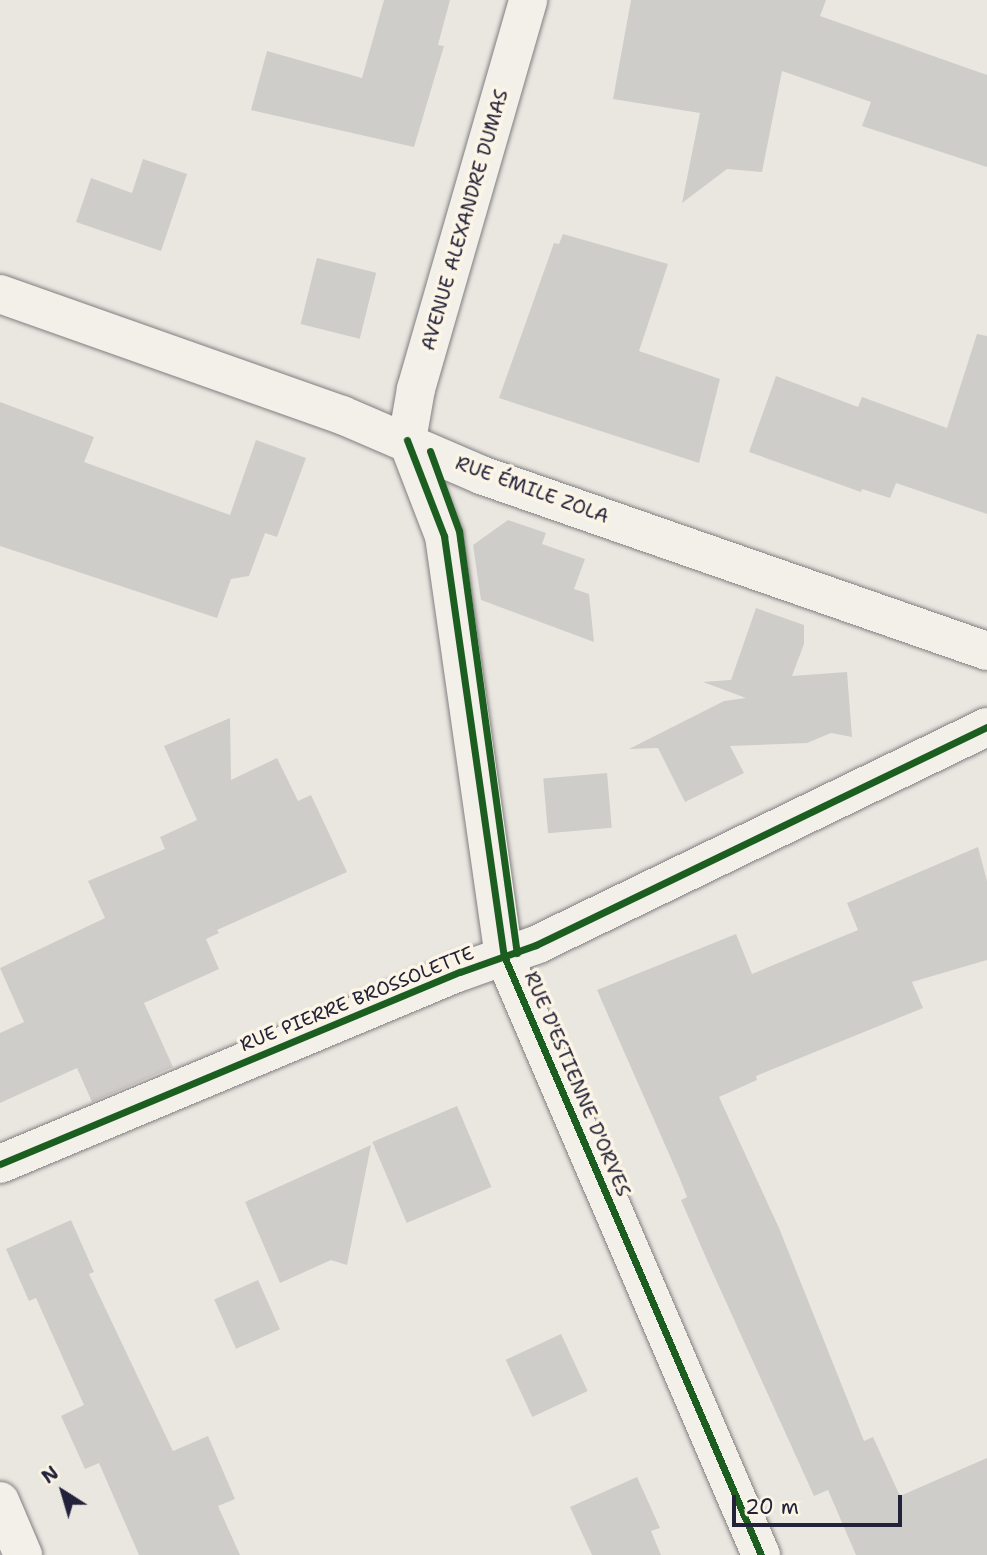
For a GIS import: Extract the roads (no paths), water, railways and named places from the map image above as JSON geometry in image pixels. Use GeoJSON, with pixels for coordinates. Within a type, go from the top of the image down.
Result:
{"type":"FeatureCollection","features":[{"type":"Feature","properties":{"kind":"street","name":"AVENUE ALEXANDRE DUMAS"},"geometry":{"type":"LineString","coordinates":[[407,440],[416,389],[528,0]]}},
{"type":"Feature","properties":{"kind":"street","name":"RUE ÉMILE ZOLA"},"geometry":{"type":"LineString","coordinates":[[0,294],[407,440],[481,475],[987,651]]}},
{"type":"Feature","properties":{"kind":"street","name":"RUE D'ESTIENNE D'ORVES"},"geometry":{"type":"LineString","coordinates":[[407,440],[444,536],[504,956],[761,1555]]}},
{"type":"Feature","properties":{"kind":"street","name":"RUE PIERRE BROSSOLETTE"},"geometry":{"type":"LineString","coordinates":[[0,1164],[504,956],[537,945],[987,727]]}},
{"type":"Feature","properties":{"kind":"street"},"geometry":{"type":"LineString","coordinates":[[0,1501],[23,1555]]}}]}
